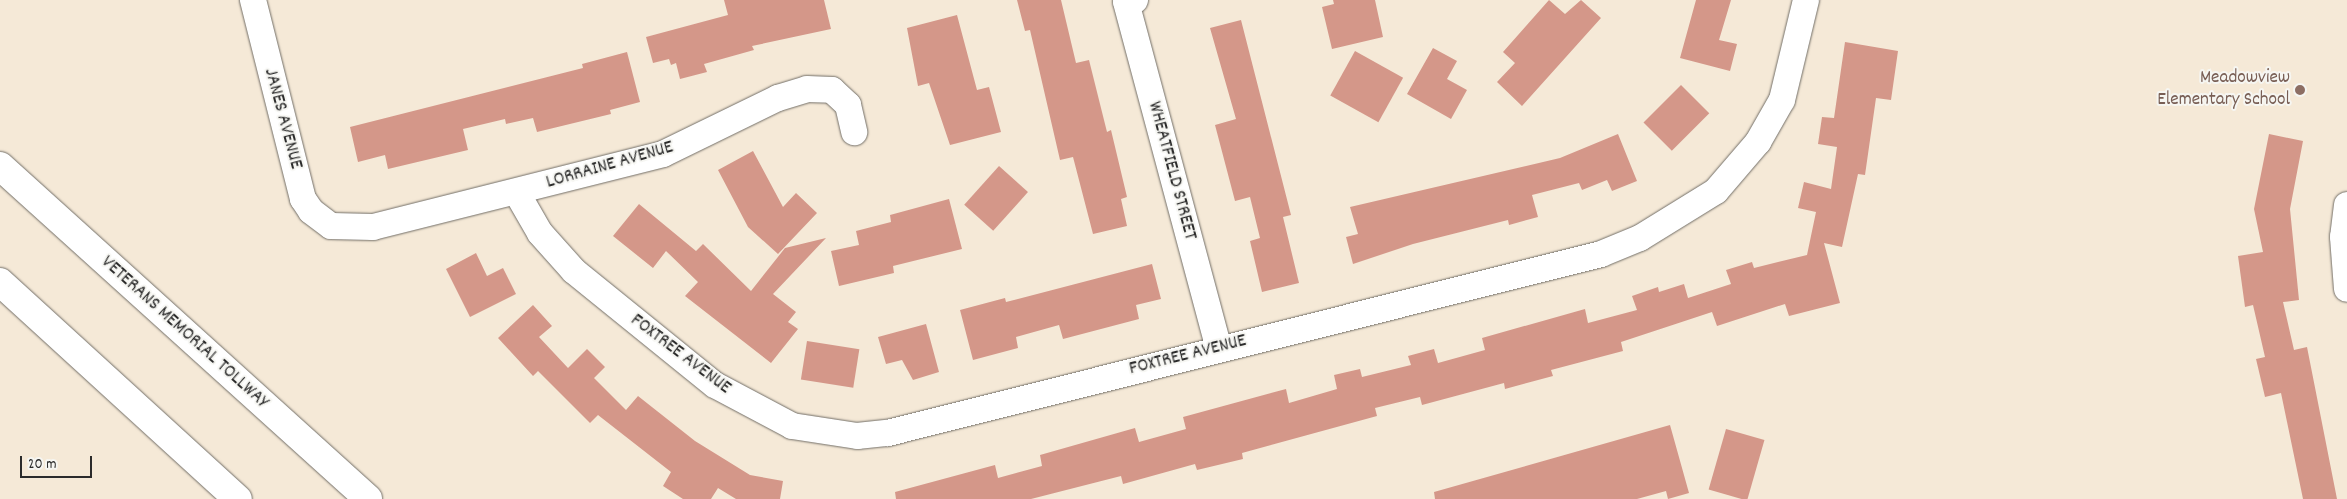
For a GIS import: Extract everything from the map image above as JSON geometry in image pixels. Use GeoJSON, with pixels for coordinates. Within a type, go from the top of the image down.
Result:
{"type":"FeatureCollection","features":[{"type":"Feature","properties":{"kind":"highway","name":"VETERANS MEMORIAL TOLLWAY"},"geometry":{"type":"LineString","coordinates":[[0,166],[368,499]]}},
{"type":"Feature","properties":{"kind":"highway"},"geometry":{"type":"LineString","coordinates":[[0,282],[238,499]]}},
{"type":"Feature","properties":{"kind":"street","name":"JANES AVENUE"},"geometry":{"type":"LineString","coordinates":[[252,0],[303,199],[311,211],[331,226]]}},
{"type":"Feature","properties":{"kind":"street","name":"WHEATFIELD STREET"},"geometry":{"type":"LineString","coordinates":[[1135,0],[1126,2],[1218,348]]}},
{"type":"Feature","properties":{"kind":"street","name":"FOXTREE AVENUE"},"geometry":{"type":"LineString","coordinates":[[517,193],[548,243],[604,296],[715,386],[800,428],[857,436],[888,433],[1218,348],[1601,254],[1676,217],[1716,191],[1758,142],[1782,100],[1806,0]]}},
{"type":"Feature","properties":{"kind":"street","name":"LORRAINE AVENUE"},"geometry":{"type":"LineString","coordinates":[[331,226],[373,227],[517,193],[663,154],[778,98],[807,89],[832,90],[848,105],[854,132]]}},
{"type":"Feature","properties":{"kind":"street"},"geometry":{"type":"LineString","coordinates":[[2347,205],[2343,237],[2347,289]]}},
{"type":"Feature","properties":{"kind":"building"},"geometry":{"type":"Polygon","coordinates":[[[724,0],[824,0],[831,29],[752,46],[754,50],[704,64],[707,72],[680,79],[676,63],[671,65],[669,59],[653,63],[646,37],[728,15],[724,0]]]}},
{"type":"Feature","properties":{"kind":"building"},"geometry":{"type":"Polygon","coordinates":[[[1017,0],[1061,0],[1076,63],[1089,60],[1107,132],[1111,130],[1127,197],[1121,199],[1127,226],[1093,234],[1073,157],[1060,160],[1030,30],[1025,31],[1017,0]]]}},
{"type":"Feature","properties":{"kind":"building"},"geometry":{"type":"Polygon","coordinates":[[[1333,0],[1375,0],[1383,37],[1332,49],[1322,7],[1334,4],[1333,0]]]}},
{"type":"Feature","properties":{"kind":"building"},"geometry":{"type":"Polygon","coordinates":[[[1549,0],[1565,14],[1581,0],[1601,18],[1522,106],[1497,82],[1515,63],[1503,52],[1549,0]]]}},
{"type":"Feature","properties":{"kind":"building"},"geometry":{"type":"Polygon","coordinates":[[[1696,0],[1731,0],[1719,40],[1737,44],[1730,71],[1680,58],[1696,0]]]}},
{"type":"Feature","properties":{"kind":"building"},"geometry":{"type":"Polygon","coordinates":[[[957,15],[977,90],[989,87],[1001,132],[950,145],[929,83],[918,86],[907,28],[957,15]]]}},
{"type":"Feature","properties":{"kind":"building"},"geometry":{"type":"Polygon","coordinates":[[[1241,20],[1291,215],[1283,217],[1299,283],[1262,292],[1250,241],[1260,238],[1250,197],[1235,201],[1215,125],[1236,119],[1210,28],[1241,20]]]}},
{"type":"Feature","properties":{"kind":"building"},"geometry":{"type":"Polygon","coordinates":[[[1845,42],[1898,51],[1891,100],[1876,98],[1865,175],[1858,174],[1842,247],[1824,243],[1840,303],[1789,316],[1785,304],[1717,326],[1712,312],[1621,342],[1623,351],[1551,370],[1553,376],[1505,389],[1504,383],[1422,405],[1420,397],[1375,408],[1377,416],[1242,453],[1243,459],[1197,470],[1195,464],[1123,484],[1121,476],[1031,499],[896,499],[895,492],[995,465],[998,478],[1042,466],[1040,455],[1135,428],[1139,442],[1186,429],[1183,417],[1286,389],[1289,403],[1337,389],[1334,375],[1360,369],[1362,377],[1411,365],[1408,356],[1434,349],[1438,363],[1485,350],[1482,338],[1585,309],[1588,323],[1637,310],[1632,296],[1658,287],[1659,292],[1684,284],[1688,298],[1731,284],[1726,270],[1752,262],[1754,268],[1807,255],[1816,212],[1798,208],[1804,182],[1831,189],[1837,147],[1818,144],[1822,117],[1834,118],[1845,42]]]}},
{"type":"Feature","properties":{"kind":"building"},"geometry":{"type":"Polygon","coordinates":[[[1433,48],[1457,61],[1447,79],[1467,90],[1451,119],[1407,94],[1433,48]]]}},
{"type":"Feature","properties":{"kind":"building"},"geometry":{"type":"Polygon","coordinates":[[[1355,51],[1403,78],[1378,122],[1330,96],[1355,51]]]}},
{"type":"Feature","properties":{"kind":"building"},"geometry":{"type":"Polygon","coordinates":[[[627,52],[640,102],[610,110],[611,114],[537,132],[533,118],[506,124],[505,119],[463,129],[468,150],[388,169],[385,155],[358,162],[350,127],[583,68],[582,64],[627,52]]]}},
{"type":"Feature","properties":{"kind":"building"},"geometry":{"type":"Polygon","coordinates":[[[1681,85],[1709,113],[1672,151],[1644,122],[1681,85]]]}},
{"type":"Feature","properties":{"kind":"building"},"geometry":{"type":"Polygon","coordinates":[[[1618,134],[1637,181],[1612,191],[1607,180],[1582,190],[1579,183],[1532,195],[1538,217],[1509,225],[1508,220],[1413,244],[1353,264],[1346,237],[1358,234],[1350,207],[1560,158],[1618,134]]]}},
{"type":"Feature","properties":{"kind":"building"},"geometry":{"type":"Polygon","coordinates":[[[2269,134],[2303,141],[2290,209],[2299,300],[2283,302],[2294,350],[2307,347],[2337,499],[2303,499],[2281,393],[2265,397],[2256,359],[2265,357],[2253,305],[2245,307],[2238,256],[2263,252],[2254,209],[2269,134]]]}},
{"type":"Feature","properties":{"kind":"building"},"geometry":{"type":"Polygon","coordinates":[[[753,151],[783,207],[796,193],[817,213],[778,254],[748,227],[718,170],[753,151]]]}},
{"type":"Feature","properties":{"kind":"building"},"geometry":{"type":"Polygon","coordinates":[[[999,166],[1028,192],[993,231],[964,205],[999,166]]]}},
{"type":"Feature","properties":{"kind":"building"},"geometry":{"type":"Polygon","coordinates":[[[949,199],[962,249],[893,266],[894,273],[839,286],[831,251],[859,245],[856,231],[891,222],[890,215],[949,199]]]}},
{"type":"Feature","properties":{"kind":"building"},"geometry":{"type":"Polygon","coordinates":[[[639,204],[696,251],[703,244],[751,291],[785,248],[826,238],[773,294],[796,312],[788,322],[798,329],[771,363],[685,296],[698,282],[666,251],[653,268],[613,236],[639,204]]]}},
{"type":"Feature","properties":{"kind":"building"},"geometry":{"type":"Polygon","coordinates":[[[476,253],[487,276],[503,268],[516,294],[470,317],[446,269],[476,253]]]}},
{"type":"Feature","properties":{"kind":"building"},"geometry":{"type":"Polygon","coordinates":[[[1152,264],[1161,299],[1136,305],[1139,319],[1063,339],[1059,325],[1016,337],[1018,348],[973,360],[960,310],[1005,298],[1006,302],[1152,264]]]}},
{"type":"Feature","properties":{"kind":"building"},"geometry":{"type":"Polygon","coordinates":[[[533,305],[552,326],[539,337],[568,368],[587,349],[605,367],[594,378],[626,410],[638,396],[695,441],[750,475],[783,481],[780,499],[736,499],[718,488],[711,499],[683,499],[663,486],[671,472],[598,415],[590,423],[538,371],[533,376],[498,338],[533,305]]]}},
{"type":"Feature","properties":{"kind":"building"},"geometry":{"type":"Polygon","coordinates":[[[926,324],[939,372],[913,380],[902,360],[886,364],[878,337],[926,324]]]}},
{"type":"Feature","properties":{"kind":"building"},"geometry":{"type":"Polygon","coordinates":[[[807,341],[859,349],[853,388],[801,380],[807,341]]]}},
{"type":"Feature","properties":{"kind":"building"},"geometry":{"type":"Polygon","coordinates":[[[1670,425],[1689,493],[1668,499],[1666,491],[1637,499],[1435,499],[1434,492],[1670,425]]]}},
{"type":"Feature","properties":{"kind":"building"},"geometry":{"type":"Polygon","coordinates":[[[1726,429],[1764,440],[1748,499],[1709,490],[1726,429]]]}},
{"type":"Feature","properties":{"kind":"place","name":"Meadowview Elementary School"},"geometry":{"type":"Point","coordinates":[2300,90]}}]}
